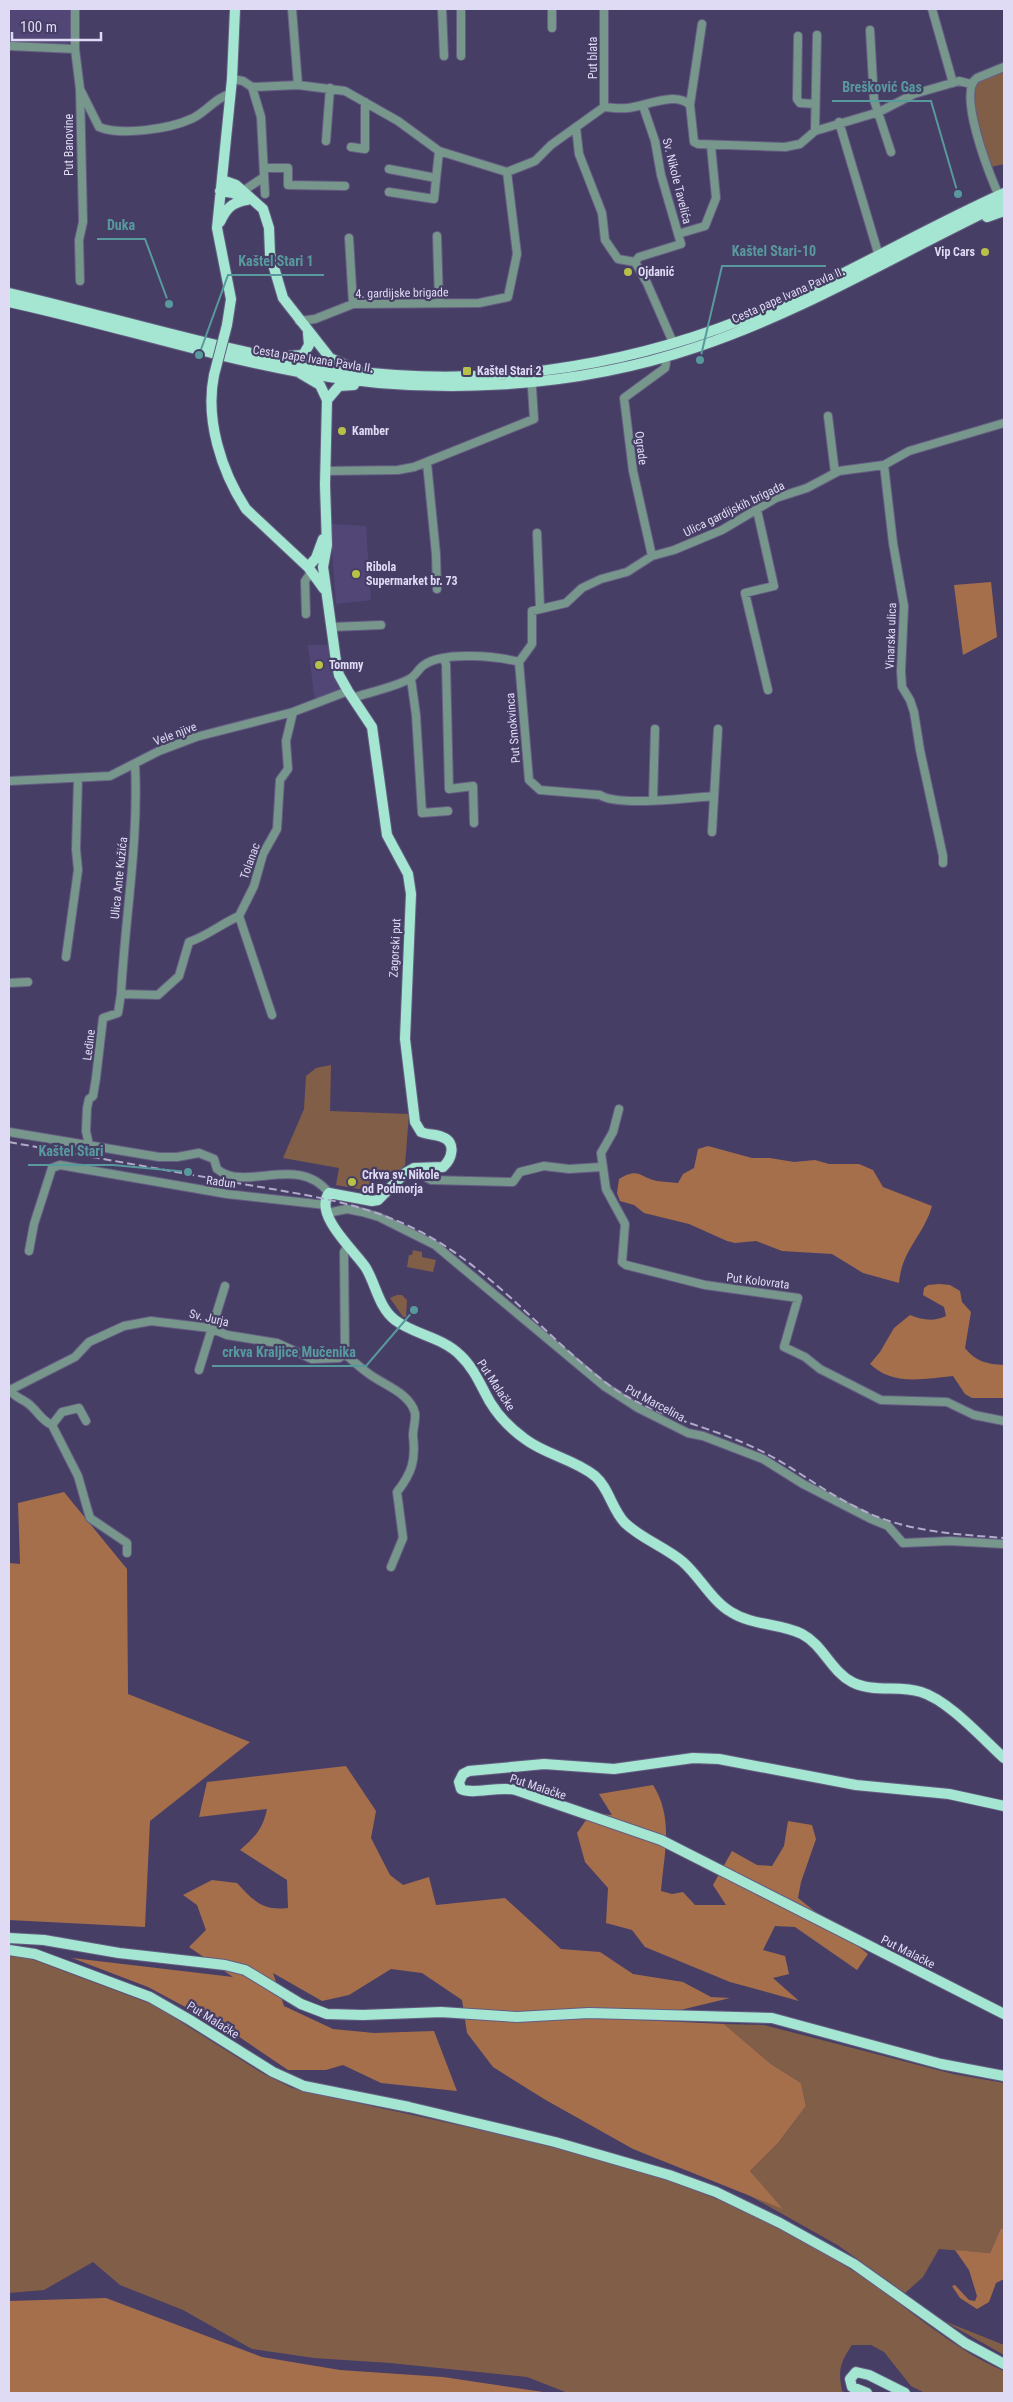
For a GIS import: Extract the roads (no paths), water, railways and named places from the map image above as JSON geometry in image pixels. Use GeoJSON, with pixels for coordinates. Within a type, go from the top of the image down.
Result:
{"type":"FeatureCollection","features":[{"type":"Feature","properties":{"kind":"main road"},"geometry":{"type":"LineString","coordinates":[[235,9],[231,94],[220,191],[218,228],[231,299],[227,325],[211,391],[213,425],[227,475],[246,509],[312,571],[325,592]]}},
{"type":"Feature","properties":{"kind":"main road"},"geometry":{"type":"LineString","coordinates":[[222,180],[236,185],[245,195],[257,203],[266,216],[270,254],[279,288],[299,321],[334,361],[373,373]]}},
{"type":"Feature","properties":{"kind":"main road","name":"Cesta pape Ivana Pavla II."},"geometry":{"type":"LineString","coordinates":[[9,293],[267,356],[373,373],[420,376],[488,375],[548,370],[606,361],[672,344],[741,320],[822,285],[934,228],[1001,189]]}},
{"type":"Feature","properties":{"kind":"main road"},"geometry":{"type":"LineString","coordinates":[[220,191],[245,195]]}},
{"type":"Feature","properties":{"kind":"main road"},"geometry":{"type":"LineString","coordinates":[[218,228],[225,211],[245,195]]}},
{"type":"Feature","properties":{"kind":"main road","name":"Cesta pape Ivana Pavla II."},"geometry":{"type":"LineString","coordinates":[[9,302],[211,353],[298,372],[366,382],[432,385],[510,384],[592,373],[655,360],[697,347],[781,314],[972,219],[1004,210]]}},
{"type":"Feature","properties":{"kind":"main road"},"geometry":{"type":"LineString","coordinates":[[267,356],[293,357],[303,355],[309,345],[308,332]]}},
{"type":"Feature","properties":{"kind":"main road"},"geometry":{"type":"LineString","coordinates":[[298,372],[320,385],[327,400],[325,471],[327,545],[324,567],[325,592]]}},
{"type":"Feature","properties":{"kind":"main road"},"geometry":{"type":"LineString","coordinates":[[327,400],[339,386],[366,382]]}},
{"type":"Feature","properties":{"kind":"main road"},"geometry":{"type":"LineString","coordinates":[[312,571],[326,530]]}},
{"type":"Feature","properties":{"kind":"main road"},"geometry":{"type":"LineString","coordinates":[[312,571],[324,567]]}},
{"type":"Feature","properties":{"kind":"main road","name":"Zagorski put"},"geometry":{"type":"LineString","coordinates":[[325,592],[339,675],[372,727],[387,835],[408,874],[411,894],[405,1039],[414,1122],[422,1132],[442,1137],[448,1141],[452,1149],[452,1156],[443,1167],[414,1168],[405,1173],[378,1200],[372,1201],[329,1193]]}},
{"type":"Feature","properties":{"kind":"main road"},"geometry":{"type":"LineString","coordinates":[[326,1209],[329,1193]]}},
{"type":"Feature","properties":{"kind":"main road","name":"Put Malačke"},"geometry":{"type":"LineString","coordinates":[[326,1209],[348,1246],[365,1267],[386,1311],[393,1319],[406,1328],[450,1347],[460,1354],[472,1368],[492,1404],[511,1428],[527,1440],[583,1468],[596,1478],[626,1523],[682,1562],[730,1612],[758,1624],[792,1630],[803,1635],[813,1642],[836,1669],[852,1682],[863,1686],[910,1689],[932,1696],[1004,1758]]}},
{"type":"Feature","properties":{"kind":"main road","name":"Put Malačke"},"geometry":{"type":"LineString","coordinates":[[1004,1806],[949,1794],[888,1790],[750,1764],[693,1758],[614,1769],[567,1764],[512,1766],[469,1772],[463,1774],[459,1782],[462,1789],[471,1792],[497,1787],[516,1790],[661,1840],[1004,2014]]}},
{"type":"Feature","properties":{"kind":"main road"},"geometry":{"type":"LineString","coordinates":[[9,1938],[44,1940],[119,1953],[226,1965],[245,1970],[301,2004],[327,2014],[363,2015],[441,2012],[517,2016],[590,2013],[772,2018],[941,2064],[1004,2076]]}},
{"type":"Feature","properties":{"kind":"main road","name":"Put Malačke"},"geometry":{"type":"LineString","coordinates":[[9,1950],[35,1954],[150,1998],[190,2020],[274,2072],[304,2086],[409,2107],[555,2142],[661,2172],[716,2192],[780,2223],[854,2264],[965,2343],[1004,2364]]}},
{"type":"Feature","properties":{"kind":"main road"},"geometry":{"type":"LineString","coordinates":[[867,2393],[852,2388],[850,2379],[856,2372],[869,2375],[904,2393]]}},
{"type":"Feature","properties":{"kind":"street","name":"Put Banovine"},"geometry":{"type":"LineString","coordinates":[[75,9],[75,49],[80,90],[83,222],[79,240],[80,281]]}},
{"type":"Feature","properties":{"kind":"street"},"geometry":{"type":"LineString","coordinates":[[292,9],[298,85]]}},
{"type":"Feature","properties":{"kind":"street"},"geometry":{"type":"LineString","coordinates":[[442,9],[444,56]]}},
{"type":"Feature","properties":{"kind":"street"},"geometry":{"type":"LineString","coordinates":[[461,9],[461,56]]}},
{"type":"Feature","properties":{"kind":"street"},"geometry":{"type":"LineString","coordinates":[[552,9],[552,28]]}},
{"type":"Feature","properties":{"kind":"street","name":"Put blata"},"geometry":{"type":"LineString","coordinates":[[604,9],[604,107]]}},
{"type":"Feature","properties":{"kind":"street"},"geometry":{"type":"LineString","coordinates":[[932,9],[953,83]]}},
{"type":"Feature","properties":{"kind":"street"},"geometry":{"type":"LineString","coordinates":[[702,24],[690,105],[694,142],[698,144],[711,146],[785,147],[800,144],[815,131],[839,122],[879,112],[914,94],[953,83],[967,82],[971,84]]}},
{"type":"Feature","properties":{"kind":"street"},"geometry":{"type":"LineString","coordinates":[[870,30],[874,100],[891,152]]}},
{"type":"Feature","properties":{"kind":"street"},"geometry":{"type":"LineString","coordinates":[[815,131],[817,35]]}},
{"type":"Feature","properties":{"kind":"street"},"geometry":{"type":"LineString","coordinates":[[798,36],[798,99],[800,103],[815,104]]}},
{"type":"Feature","properties":{"kind":"street"},"geometry":{"type":"LineString","coordinates":[[9,46],[75,49]]}},
{"type":"Feature","properties":{"kind":"street"},"geometry":{"type":"LineString","coordinates":[[1001,189],[972,114],[971,84],[977,78],[1004,66]]}},
{"type":"Feature","properties":{"kind":"street"},"geometry":{"type":"LineString","coordinates":[[232,79],[243,81],[252,87],[298,85],[345,91],[398,121],[440,151],[508,172],[536,161],[551,145],[604,107],[625,109],[669,99],[680,100],[690,105]]}},
{"type":"Feature","properties":{"kind":"street"},"geometry":{"type":"LineString","coordinates":[[252,87],[261,117],[265,194]]}},
{"type":"Feature","properties":{"kind":"street"},"geometry":{"type":"LineString","coordinates":[[326,141],[330,88]]}},
{"type":"Feature","properties":{"kind":"street"},"geometry":{"type":"LineString","coordinates":[[80,90],[99,127],[116,131],[161,127],[191,119],[223,96],[231,94]]}},
{"type":"Feature","properties":{"kind":"street"},"geometry":{"type":"LineString","coordinates":[[351,148],[365,150],[365,102]]}},
{"type":"Feature","properties":{"kind":"street","name":"Sv. Nikole Tavelića"},"geometry":{"type":"LineString","coordinates":[[635,262],[639,257],[681,244],[661,175],[655,141],[643,106]]}},
{"type":"Feature","properties":{"kind":"street"},"geometry":{"type":"LineString","coordinates":[[839,122],[879,256]]}},
{"type":"Feature","properties":{"kind":"street"},"geometry":{"type":"LineString","coordinates":[[576,127],[579,154],[602,213],[605,240],[618,259],[635,262],[647,283],[671,338]]}},
{"type":"Feature","properties":{"kind":"street"},"geometry":{"type":"LineString","coordinates":[[678,234],[705,226],[716,198],[711,146]]}},
{"type":"Feature","properties":{"kind":"street"},"geometry":{"type":"LineString","coordinates":[[389,192],[434,200],[440,151]]}},
{"type":"Feature","properties":{"kind":"street"},"geometry":{"type":"LineString","coordinates":[[264,168],[288,168],[288,185],[345,186]]}},
{"type":"Feature","properties":{"kind":"street"},"geometry":{"type":"LineString","coordinates":[[389,168],[436,178]]}},
{"type":"Feature","properties":{"kind":"street","name":"4. gardijske brigade"},"geometry":{"type":"LineString","coordinates":[[299,321],[315,319],[353,304],[479,303],[508,297],[517,254],[508,172]]}},
{"type":"Feature","properties":{"kind":"street"},"geometry":{"type":"LineString","coordinates":[[245,195],[264,177]]}},
{"type":"Feature","properties":{"kind":"street"},"geometry":{"type":"LineString","coordinates":[[437,236],[439,302]]}},
{"type":"Feature","properties":{"kind":"street"},"geometry":{"type":"LineString","coordinates":[[350,238],[353,304]]}},
{"type":"Feature","properties":{"kind":"street","name":"Ograde"},"geometry":{"type":"LineString","coordinates":[[652,556],[633,471],[624,398],[665,368],[666,363]]}},
{"type":"Feature","properties":{"kind":"street"},"geometry":{"type":"LineString","coordinates":[[325,471],[398,470],[427,463],[534,419],[532,388]]}},
{"type":"Feature","properties":{"kind":"street"},"geometry":{"type":"LineString","coordinates":[[828,416],[835,473]]}},
{"type":"Feature","properties":{"kind":"street","name":"Ulica gardijskih brigada"},"geometry":{"type":"LineString","coordinates":[[540,608],[566,603],[582,588],[601,579],[627,572],[652,556],[674,550],[722,530],[776,498],[808,488],[835,473],[884,465],[909,451],[1004,423]]}},
{"type":"Feature","properties":{"kind":"street"},"geometry":{"type":"LineString","coordinates":[[427,463],[436,554],[437,589]]}},
{"type":"Feature","properties":{"kind":"street","name":"Vinarska ulica"},"geometry":{"type":"LineString","coordinates":[[884,465],[893,543],[904,606],[902,687],[914,712],[920,750],[943,856],[942,863]]}},
{"type":"Feature","properties":{"kind":"street"},"geometry":{"type":"LineString","coordinates":[[757,510],[774,586],[745,593],[768,690]]}},
{"type":"Feature","properties":{"kind":"street"},"geometry":{"type":"LineString","coordinates":[[350,695],[411,679],[425,664],[443,658],[506,658],[519,662],[532,644],[532,610],[540,608],[537,533]]}},
{"type":"Feature","properties":{"kind":"street"},"geometry":{"type":"LineString","coordinates":[[306,614],[305,581],[312,571]]}},
{"type":"Feature","properties":{"kind":"street"},"geometry":{"type":"LineString","coordinates":[[332,627],[381,625]]}},
{"type":"Feature","properties":{"kind":"street"},"geometry":{"type":"LineString","coordinates":[[443,658],[446,664],[449,788],[472,786],[474,823]]}},
{"type":"Feature","properties":{"kind":"street","name":"Put Smokvinca"},"geometry":{"type":"LineString","coordinates":[[519,662],[529,780],[540,790],[600,795],[607,800],[653,800],[714,796]]}},
{"type":"Feature","properties":{"kind":"street"},"geometry":{"type":"LineString","coordinates":[[411,679],[416,715],[422,813],[448,811]]}},
{"type":"Feature","properties":{"kind":"street","name":"Vele njive"},"geometry":{"type":"LineString","coordinates":[[9,781],[110,776],[158,751],[196,737],[350,695]]}},
{"type":"Feature","properties":{"kind":"street","name":"Tolanac"},"geometry":{"type":"LineString","coordinates":[[239,916],[254,886],[262,854],[277,829],[280,780],[288,769],[286,741],[293,712]]}},
{"type":"Feature","properties":{"kind":"street"},"geometry":{"type":"LineString","coordinates":[[653,800],[654,729]]}},
{"type":"Feature","properties":{"kind":"street"},"geometry":{"type":"LineString","coordinates":[[712,832],[718,729]]}},
{"type":"Feature","properties":{"kind":"street","name":"Ulica Ante Kužića"},"geometry":{"type":"LineString","coordinates":[[121,994],[123,944],[137,808],[135,764]]}},
{"type":"Feature","properties":{"kind":"street"},"geometry":{"type":"LineString","coordinates":[[66,956],[78,870],[76,849],[78,779]]}},
{"type":"Feature","properties":{"kind":"street"},"geometry":{"type":"LineString","coordinates":[[121,994],[158,995],[179,976],[189,942],[206,936],[216,926],[239,916],[272,1015]]}},
{"type":"Feature","properties":{"kind":"street"},"geometry":{"type":"LineString","coordinates":[[9,982],[28,982]]}},
{"type":"Feature","properties":{"kind":"street","name":"Ledine"},"geometry":{"type":"LineString","coordinates":[[89,1145],[86,1131],[87,1108],[96,1078],[103,1018],[118,1013],[121,994]]}},
{"type":"Feature","properties":{"kind":"street","name":"Put Kolovrata"},"geometry":{"type":"LineString","coordinates":[[620,1109],[613,1132],[601,1152],[606,1189],[625,1224],[622,1262],[626,1266],[705,1285],[798,1298],[784,1347],[805,1357],[820,1369],[881,1400],[947,1402],[974,1415],[1004,1421]]}},
{"type":"Feature","properties":{"kind":"street"},"geometry":{"type":"LineString","coordinates":[[9,1132],[159,1157],[177,1157],[192,1153],[205,1154],[214,1159],[217,1169],[224,1173],[246,1177],[266,1174],[298,1175],[320,1183],[329,1193]]}},
{"type":"Feature","properties":{"kind":"street","name":"Radun"},"geometry":{"type":"LineString","coordinates":[[28,1251],[34,1224],[52,1168],[60,1166],[326,1209]]}},
{"type":"Feature","properties":{"kind":"street"},"geometry":{"type":"LineString","coordinates":[[426,1168],[427,1178],[431,1180],[513,1182],[520,1172],[544,1166],[569,1169],[602,1167]]}},
{"type":"Feature","properties":{"kind":"street","name":"Put Marcelina"},"geometry":{"type":"LineString","coordinates":[[326,1209],[347,1209],[379,1217],[435,1245],[604,1386],[621,1398],[688,1433],[703,1436],[764,1459],[803,1484],[843,1506],[888,1526],[899,1541],[909,1544],[950,1541],[1004,1544]]}},
{"type":"Feature","properties":{"kind":"street"},"geometry":{"type":"LineString","coordinates":[[348,1246],[344,1252],[345,1354],[372,1376],[389,1385],[409,1401],[415,1414],[413,1430],[415,1454],[408,1478],[397,1492],[403,1538],[392,1567]]}},
{"type":"Feature","properties":{"kind":"street"},"geometry":{"type":"LineString","coordinates":[[199,1370],[210,1328],[225,1286]]}},
{"type":"Feature","properties":{"kind":"street","name":"Sv. Jurja"},"geometry":{"type":"LineString","coordinates":[[52,1425],[43,1421],[28,1403],[12,1394],[10,1390],[75,1357],[89,1342],[124,1326],[151,1321],[210,1328],[227,1334],[277,1343],[312,1359],[340,1358],[345,1354]]}},
{"type":"Feature","properties":{"kind":"street"},"geometry":{"type":"LineString","coordinates":[[86,1421],[79,1408],[62,1412],[52,1425],[78,1476],[90,1518],[127,1543],[128,1554]]}},
{"type":"Feature","properties":{"kind":"railway"},"geometry":{"type":"LineString","coordinates":[[9,1142],[306,1195],[351,1205],[395,1220],[444,1245],[469,1263],[493,1282],[585,1366],[626,1396],[662,1413],[755,1448],[782,1462],[846,1502],[877,1517],[930,1531],[1004,1538]]}},
{"type":"Feature","properties":{"kind":"place","name":"Brešković Gas"},"geometry":{"type":"Point","coordinates":[958,194]}},
{"type":"Feature","properties":{"kind":"place","name":"Vip Cars"},"geometry":{"type":"Point","coordinates":[985,252]}},
{"type":"Feature","properties":{"kind":"place","name":"Ojdanić"},"geometry":{"type":"Point","coordinates":[628,272]}},
{"type":"Feature","properties":{"kind":"place","name":"Duka"},"geometry":{"type":"Point","coordinates":[169,304]}},
{"type":"Feature","properties":{"kind":"place","name":"Kaštel Stari 1"},"geometry":{"type":"Point","coordinates":[199,355]}},
{"type":"Feature","properties":{"kind":"place","name":"Kaštel Stari-10"},"geometry":{"type":"Point","coordinates":[700,360]}},
{"type":"Feature","properties":{"kind":"place","name":"Kaštel Stari 2"},"geometry":{"type":"Point","coordinates":[467,371]}},
{"type":"Feature","properties":{"kind":"place","name":"Kamber"},"geometry":{"type":"Point","coordinates":[342,431]}},
{"type":"Feature","properties":{"kind":"place","name":"Ribola Supermarket br. 73"},"geometry":{"type":"Point","coordinates":[356,574]}},
{"type":"Feature","properties":{"kind":"place","name":"Tommy"},"geometry":{"type":"Point","coordinates":[319,665]}},
{"type":"Feature","properties":{"kind":"place","name":"Kaštel Stari"},"geometry":{"type":"Point","coordinates":[188,1172]}},
{"type":"Feature","properties":{"kind":"place","name":"Crkva sv. Nikole od Podmorja"},"geometry":{"type":"Point","coordinates":[352,1182]}},
{"type":"Feature","properties":{"kind":"place","name":"crkva Kraljice Mučenika"},"geometry":{"type":"Point","coordinates":[414,1310]}}]}
